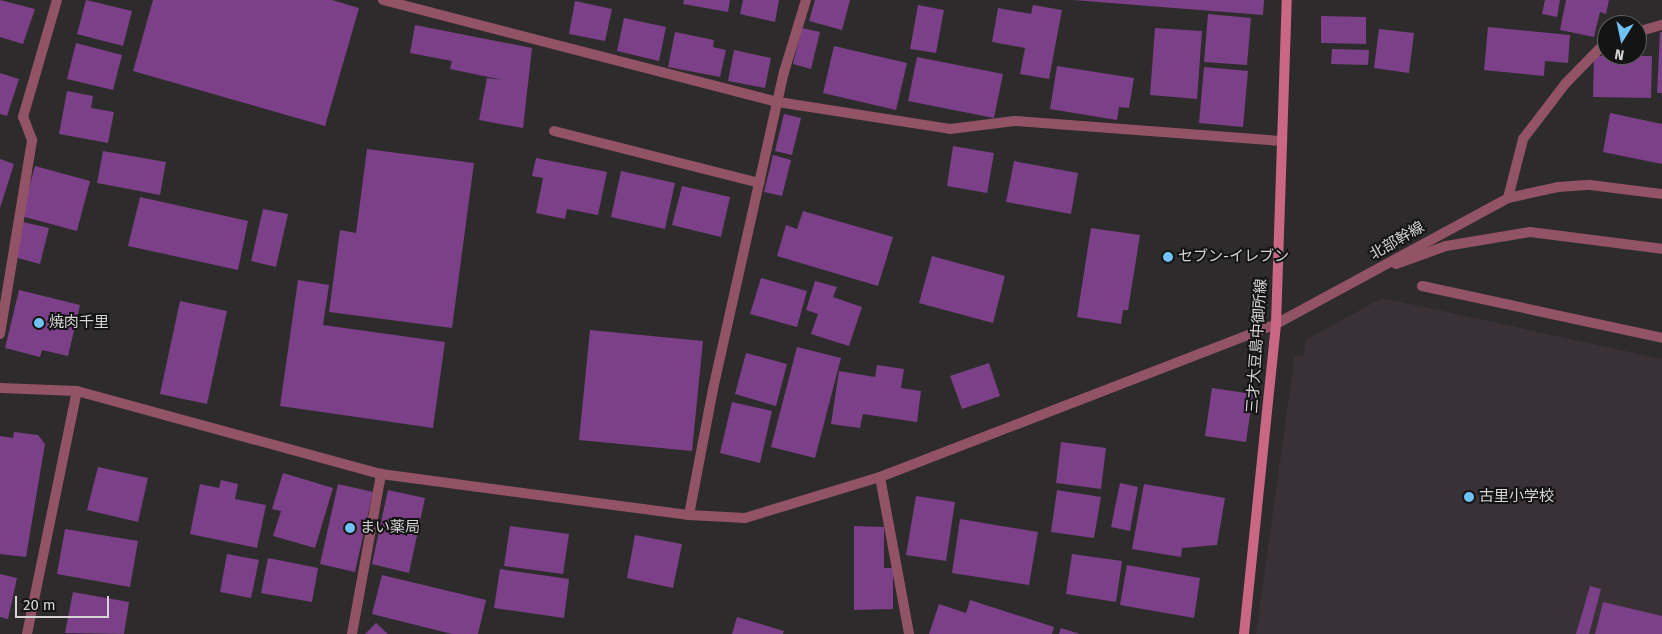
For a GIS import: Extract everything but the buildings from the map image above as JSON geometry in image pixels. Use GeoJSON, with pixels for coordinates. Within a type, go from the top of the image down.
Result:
{"type":"FeatureCollection","features":[{"type":"Feature","properties":{"kind":"main road","name":"三才大豆島中御所線"},"geometry":{"type":"LineString","coordinates":[[1244,634],[1276,324],[1287,0]]}},
{"type":"Feature","properties":{"kind":"street"},"geometry":{"type":"LineString","coordinates":[[0,334],[32,140],[23,117],[57,0]]}},
{"type":"Feature","properties":{"kind":"street"},"geometry":{"type":"LineString","coordinates":[[383,0],[778,102],[950,129],[1015,121],[1282,141]]}},
{"type":"Feature","properties":{"kind":"street"},"geometry":{"type":"LineString","coordinates":[[689,515],[778,102],[806,0]]}},
{"type":"Feature","properties":{"kind":"street"},"geometry":{"type":"LineString","coordinates":[[1647,29],[1662,24]]}},
{"type":"Feature","properties":{"kind":"street"},"geometry":{"type":"LineString","coordinates":[[1508,198],[1523,140],[1565,84],[1597,51]]}},
{"type":"Feature","properties":{"kind":"street"},"geometry":{"type":"LineString","coordinates":[[554,132],[760,182]]}},
{"type":"Feature","properties":{"kind":"street","name":"北部幹線"},"geometry":{"type":"LineString","coordinates":[[1372,272],[1508,198],[1558,187],[1590,186],[1662,194]]}},
{"type":"Feature","properties":{"kind":"street","name":"北部幹線"},"geometry":{"type":"LineString","coordinates":[[1372,272],[1446,246],[1498,234],[1558,233],[1662,249]]}},
{"type":"Feature","properties":{"kind":"street"},"geometry":{"type":"LineString","coordinates":[[0,388],[78,391],[381,474],[689,515],[745,518],[880,477],[1276,324],[1372,272]]}},
{"type":"Feature","properties":{"kind":"street"},"geometry":{"type":"LineString","coordinates":[[1422,286],[1662,338]]}},
{"type":"Feature","properties":{"kind":"street"},"geometry":{"type":"LineString","coordinates":[[27,634],[78,391]]}},
{"type":"Feature","properties":{"kind":"street"},"geometry":{"type":"LineString","coordinates":[[352,634],[381,474]]}},
{"type":"Feature","properties":{"kind":"street"},"geometry":{"type":"LineString","coordinates":[[880,477],[909,634]]}},
{"type":"Feature","properties":{"kind":"shaded area","name":"古里小学校"},"geometry":{"type":"Polygon","coordinates":[[[1382,298],[1662,359],[1662,634],[1256,634],[1295,355],[1304,356],[1306,340],[1382,298]]]}},
{"type":"Feature","properties":{"kind":"place","name":"セブン-イレブン"},"geometry":{"type":"Point","coordinates":[1168,257]}},
{"type":"Feature","properties":{"kind":"place","name":"焼肉千里"},"geometry":{"type":"Point","coordinates":[39,323]}},
{"type":"Feature","properties":{"kind":"place","name":"古里小学校"},"geometry":{"type":"Point","coordinates":[1469,497]}},
{"type":"Feature","properties":{"kind":"place","name":"まい薬局"},"geometry":{"type":"Point","coordinates":[350,528]}}]}
